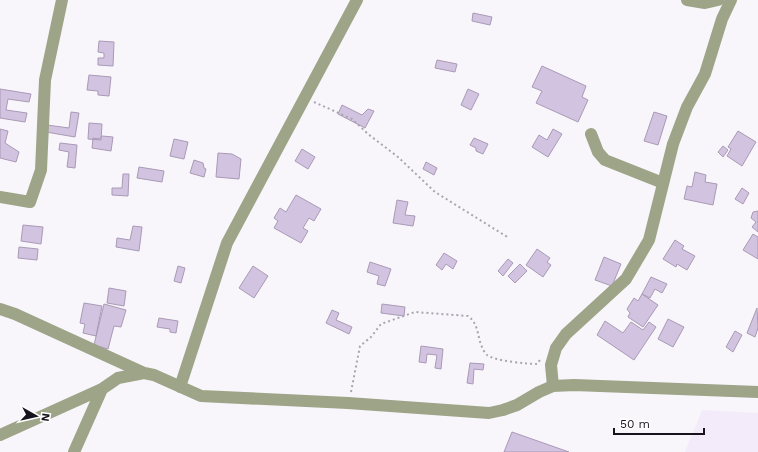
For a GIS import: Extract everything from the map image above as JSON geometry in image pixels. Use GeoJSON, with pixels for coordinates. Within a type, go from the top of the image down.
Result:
{"type":"FeatureCollection","features":[{"type":"Feature","properties":{"kind":"street"},"geometry":{"type":"LineString","coordinates":[[0,197],[30,202],[42,170],[45,80],[62,0]]}},
{"type":"Feature","properties":{"kind":"street"},"geometry":{"type":"LineString","coordinates":[[180,387],[227,243],[306,99],[357,0]]}},
{"type":"Feature","properties":{"kind":"street"},"geometry":{"type":"LineString","coordinates":[[687,0],[705,3],[718,0]]}},
{"type":"Feature","properties":{"kind":"street"},"geometry":{"type":"LineString","coordinates":[[553,386],[551,364],[556,348],[566,334],[626,279],[649,240],[673,144],[687,107],[705,74],[722,20],[731,0]]}},
{"type":"Feature","properties":{"kind":"street"},"geometry":{"type":"LineString","coordinates":[[590,134],[598,152],[605,160],[663,183]]}},
{"type":"Feature","properties":{"kind":"street"},"geometry":{"type":"LineString","coordinates":[[0,309],[144,373],[154,375],[201,396],[348,403],[489,413],[504,410],[517,405],[539,392],[553,386],[574,385],[758,392]]}},
{"type":"Feature","properties":{"kind":"street"},"geometry":{"type":"LineString","coordinates":[[0,435],[102,389],[118,378],[144,373]]}},
{"type":"Feature","properties":{"kind":"street"},"geometry":{"type":"LineString","coordinates":[[74,452],[102,389]]}},
{"type":"Feature","properties":{"kind":"path"},"geometry":{"type":"LineString","coordinates":[[306,99],[352,119],[368,134],[398,157],[435,192],[509,238]]}},
{"type":"Feature","properties":{"kind":"path"},"geometry":{"type":"LineString","coordinates":[[348,403],[360,346],[371,337],[381,324],[398,319],[407,314],[415,312],[468,316],[474,320],[486,355],[492,358],[536,364],[549,350],[556,348]]}},
{"type":"Feature","properties":{"kind":"shaded area"},"geometry":{"type":"Polygon","coordinates":[[[702,410],[758,413],[758,452],[685,452],[702,410]]]}},
{"type":"Feature","properties":{"kind":"building"},"geometry":{"type":"Polygon","coordinates":[[[473,13],[492,17],[490,25],[472,21],[473,13]]]}},
{"type":"Feature","properties":{"kind":"building"},"geometry":{"type":"Polygon","coordinates":[[[99,41],[114,42],[113,66],[98,65],[98,58],[104,58],[104,53],[98,52],[99,41]]]}},
{"type":"Feature","properties":{"kind":"building"},"geometry":{"type":"Polygon","coordinates":[[[437,60],[457,64],[455,72],[435,68],[437,60]]]}},
{"type":"Feature","properties":{"kind":"building"},"geometry":{"type":"Polygon","coordinates":[[[542,66],[586,86],[582,97],[588,100],[578,122],[536,103],[542,91],[532,87],[542,66]]]}},
{"type":"Feature","properties":{"kind":"building"},"geometry":{"type":"Polygon","coordinates":[[[89,75],[111,77],[109,96],[98,95],[98,91],[87,90],[89,75]]]}},
{"type":"Feature","properties":{"kind":"building"},"geometry":{"type":"Polygon","coordinates":[[[0,89],[31,94],[29,102],[8,99],[6,110],[27,113],[25,122],[0,118],[0,89]]]}},
{"type":"Feature","properties":{"kind":"building"},"geometry":{"type":"Polygon","coordinates":[[[468,89],[479,94],[471,110],[461,105],[468,89]]]}},
{"type":"Feature","properties":{"kind":"building"},"geometry":{"type":"Polygon","coordinates":[[[342,105],[362,115],[368,109],[374,111],[365,128],[338,114],[342,105]]]}},
{"type":"Feature","properties":{"kind":"building"},"geometry":{"type":"Polygon","coordinates":[[[71,112],[79,113],[75,137],[46,132],[47,125],[69,128],[71,112]]]}},
{"type":"Feature","properties":{"kind":"building"},"geometry":{"type":"Polygon","coordinates":[[[654,112],[667,116],[658,145],[644,141],[654,112]]]}},
{"type":"Feature","properties":{"kind":"building"},"geometry":{"type":"Polygon","coordinates":[[[89,123],[102,124],[101,140],[88,139],[89,123]]]}},
{"type":"Feature","properties":{"kind":"building"},"geometry":{"type":"Polygon","coordinates":[[[0,129],[8,131],[5,143],[19,152],[16,162],[0,158],[0,129]]]}},
{"type":"Feature","properties":{"kind":"building"},"geometry":{"type":"Polygon","coordinates":[[[553,129],[562,134],[548,157],[532,147],[539,135],[547,140],[553,129]]]}},
{"type":"Feature","properties":{"kind":"building"},"geometry":{"type":"Polygon","coordinates":[[[738,131],[756,142],[742,166],[727,156],[731,149],[728,147],[738,131]]]}},
{"type":"Feature","properties":{"kind":"building"},"geometry":{"type":"Polygon","coordinates":[[[102,136],[113,137],[111,151],[92,148],[93,138],[99,139],[102,136]]]}},
{"type":"Feature","properties":{"kind":"building"},"geometry":{"type":"Polygon","coordinates":[[[474,138],[488,144],[483,154],[476,151],[476,148],[470,145],[474,138]]]}},
{"type":"Feature","properties":{"kind":"building"},"geometry":{"type":"Polygon","coordinates":[[[174,139],[188,142],[184,159],[170,156],[174,139]]]}},
{"type":"Feature","properties":{"kind":"building"},"geometry":{"type":"Polygon","coordinates":[[[60,143],[77,145],[75,168],[67,167],[69,152],[59,150],[60,143]]]}},
{"type":"Feature","properties":{"kind":"building"},"geometry":{"type":"Polygon","coordinates":[[[723,146],[728,150],[723,157],[718,152],[723,146]]]}},
{"type":"Feature","properties":{"kind":"building"},"geometry":{"type":"Polygon","coordinates":[[[302,149],[315,157],[308,169],[295,161],[302,149]]]}},
{"type":"Feature","properties":{"kind":"building"},"geometry":{"type":"Polygon","coordinates":[[[218,153],[232,154],[241,159],[239,179],[216,177],[218,153]]]}},
{"type":"Feature","properties":{"kind":"building"},"geometry":{"type":"Polygon","coordinates":[[[194,160],[203,163],[204,168],[206,169],[204,177],[190,173],[194,160]]]}},
{"type":"Feature","properties":{"kind":"building"},"geometry":{"type":"Polygon","coordinates":[[[426,162],[437,168],[434,175],[423,169],[426,162]]]}},
{"type":"Feature","properties":{"kind":"building"},"geometry":{"type":"Polygon","coordinates":[[[139,167],[164,171],[162,182],[137,178],[139,167]]]}},
{"type":"Feature","properties":{"kind":"building"},"geometry":{"type":"Polygon","coordinates":[[[695,172],[706,175],[705,182],[717,184],[713,205],[684,199],[687,186],[692,187],[695,172]]]}},
{"type":"Feature","properties":{"kind":"building"},"geometry":{"type":"Polygon","coordinates":[[[123,174],[129,174],[128,196],[112,195],[112,188],[122,188],[123,174]]]}},
{"type":"Feature","properties":{"kind":"building"},"geometry":{"type":"Polygon","coordinates":[[[742,188],[749,193],[743,204],[735,199],[742,188]]]}},
{"type":"Feature","properties":{"kind":"building"},"geometry":{"type":"Polygon","coordinates":[[[296,195],[321,209],[314,221],[309,218],[303,228],[308,231],[301,243],[274,228],[278,221],[274,218],[280,208],[286,212],[296,195]]]}},
{"type":"Feature","properties":{"kind":"building"},"geometry":{"type":"Polygon","coordinates":[[[397,200],[408,202],[405,215],[415,216],[413,226],[393,223],[397,200]]]}},
{"type":"Feature","properties":{"kind":"building"},"geometry":{"type":"Polygon","coordinates":[[[758,211],[758,232],[752,227],[756,222],[751,218],[753,212],[758,211]]]}},
{"type":"Feature","properties":{"kind":"building"},"geometry":{"type":"Polygon","coordinates":[[[23,225],[43,227],[41,244],[21,241],[23,225]]]}},
{"type":"Feature","properties":{"kind":"building"},"geometry":{"type":"Polygon","coordinates":[[[133,226],[142,227],[139,251],[116,247],[117,238],[130,240],[133,226]]]}},
{"type":"Feature","properties":{"kind":"building"},"geometry":{"type":"Polygon","coordinates":[[[753,234],[758,237],[758,259],[743,250],[753,234]]]}},
{"type":"Feature","properties":{"kind":"building"},"geometry":{"type":"Polygon","coordinates":[[[675,240],[684,246],[682,249],[695,256],[687,270],[677,264],[676,267],[663,259],[675,240]]]}},
{"type":"Feature","properties":{"kind":"building"},"geometry":{"type":"Polygon","coordinates":[[[19,247],[38,249],[37,260],[18,258],[19,247]]]}},
{"type":"Feature","properties":{"kind":"building"},"geometry":{"type":"Polygon","coordinates":[[[537,249],[550,258],[547,262],[551,265],[543,277],[526,265],[537,249]]]}},
{"type":"Feature","properties":{"kind":"building"},"geometry":{"type":"Polygon","coordinates":[[[444,253],[457,261],[453,269],[446,264],[442,270],[436,265],[444,253]]]}},
{"type":"Feature","properties":{"kind":"building"},"geometry":{"type":"Polygon","coordinates":[[[604,257],[621,264],[612,286],[595,280],[604,257]]]}},
{"type":"Feature","properties":{"kind":"building"},"geometry":{"type":"Polygon","coordinates":[[[508,259],[513,263],[503,276],[498,271],[508,259]]]}},
{"type":"Feature","properties":{"kind":"building"},"geometry":{"type":"Polygon","coordinates":[[[370,262],[391,269],[385,286],[377,284],[379,276],[367,272],[370,262]]]}},
{"type":"Feature","properties":{"kind":"building"},"geometry":{"type":"Polygon","coordinates":[[[520,264],[527,271],[515,283],[508,276],[520,264]]]}},
{"type":"Feature","properties":{"kind":"building"},"geometry":{"type":"Polygon","coordinates":[[[178,266],[185,268],[181,283],[174,281],[178,266]]]}},
{"type":"Feature","properties":{"kind":"building"},"geometry":{"type":"Polygon","coordinates":[[[253,266],[268,276],[254,298],[239,288],[253,266]]]}},
{"type":"Feature","properties":{"kind":"building"},"geometry":{"type":"Polygon","coordinates":[[[651,277],[667,284],[662,293],[655,289],[650,298],[642,294],[651,277]]]}},
{"type":"Feature","properties":{"kind":"building"},"geometry":{"type":"Polygon","coordinates":[[[109,288],[126,291],[124,306],[107,303],[109,288]]]}},
{"type":"Feature","properties":{"kind":"building"},"geometry":{"type":"Polygon","coordinates":[[[642,294],[658,305],[643,327],[628,317],[630,313],[627,309],[634,298],[638,301],[642,294]]]}},
{"type":"Feature","properties":{"kind":"building"},"geometry":{"type":"Polygon","coordinates":[[[84,303],[102,306],[96,336],[83,333],[85,324],[80,323],[84,303]]]}},
{"type":"Feature","properties":{"kind":"building"},"geometry":{"type":"Polygon","coordinates":[[[104,304],[126,310],[121,327],[114,326],[108,349],[94,345],[104,304]]]}},
{"type":"Feature","properties":{"kind":"building"},"geometry":{"type":"Polygon","coordinates":[[[382,304],[405,307],[404,316],[381,313],[382,304]]]}},
{"type":"Feature","properties":{"kind":"building"},"geometry":{"type":"Polygon","coordinates":[[[757,308],[758,328],[755,337],[747,333],[757,308]]]}},
{"type":"Feature","properties":{"kind":"building"},"geometry":{"type":"Polygon","coordinates":[[[332,310],[339,313],[336,320],[352,327],[349,334],[326,323],[332,310]]]}},
{"type":"Feature","properties":{"kind":"building"},"geometry":{"type":"Polygon","coordinates":[[[159,318],[178,321],[176,333],[170,332],[170,329],[157,327],[159,318]]]}},
{"type":"Feature","properties":{"kind":"building"},"geometry":{"type":"Polygon","coordinates":[[[668,319],[684,327],[673,347],[658,339],[668,319]]]}},
{"type":"Feature","properties":{"kind":"building"},"geometry":{"type":"Polygon","coordinates":[[[605,321],[623,333],[631,322],[643,330],[649,322],[656,327],[634,360],[597,335],[605,321]]]}},
{"type":"Feature","properties":{"kind":"building"},"geometry":{"type":"Polygon","coordinates":[[[735,331],[742,335],[733,352],[726,347],[735,331]]]}},
{"type":"Feature","properties":{"kind":"building"},"geometry":{"type":"Polygon","coordinates":[[[421,346],[443,349],[441,369],[435,368],[437,355],[427,354],[426,363],[419,362],[421,346]]]}},
{"type":"Feature","properties":{"kind":"building"},"geometry":{"type":"Polygon","coordinates":[[[470,363],[484,364],[483,370],[474,369],[473,384],[467,383],[470,363]]]}},
{"type":"Feature","properties":{"kind":"building"},"geometry":{"type":"Polygon","coordinates":[[[512,432],[569,452],[504,452],[512,432]]]}}]}
